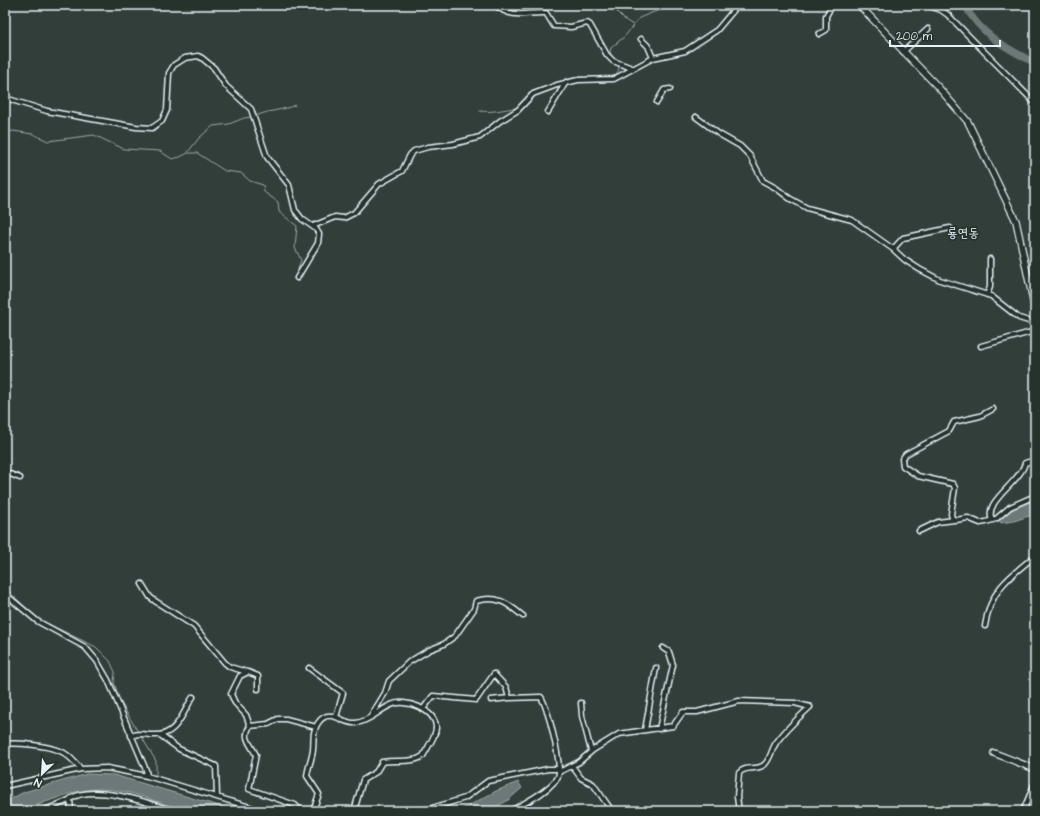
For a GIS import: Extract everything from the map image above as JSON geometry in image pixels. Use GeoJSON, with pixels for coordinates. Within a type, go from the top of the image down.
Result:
{"type":"FeatureCollection","features":[{"type":"Feature","properties":{"kind":"main road"},"geometry":{"type":"LineString","coordinates":[[859,5],[953,104],[974,132],[1016,221],[1035,310]]}},
{"type":"Feature","properties":{"kind":"main road"},"geometry":{"type":"LineString","coordinates":[[994,752],[1035,769]]}},
{"type":"Feature","properties":{"kind":"street"},"geometry":{"type":"LineString","coordinates":[[495,5],[506,12],[519,15],[546,13],[554,26],[571,27],[587,23],[590,25],[613,61],[632,68]]}},
{"type":"Feature","properties":{"kind":"street"},"geometry":{"type":"LineString","coordinates":[[313,226],[335,217],[344,218],[354,213],[379,184],[402,171],[410,155],[414,151],[454,144],[480,137],[500,120],[518,110],[533,94],[567,82],[588,79],[614,79],[653,58],[678,53],[694,45],[717,30],[738,5]]}},
{"type":"Feature","properties":{"kind":"street"},"geometry":{"type":"LineString","coordinates":[[819,34],[826,30],[826,16],[832,5]]}},
{"type":"Feature","properties":{"kind":"street"},"geometry":{"type":"LineString","coordinates":[[927,5],[948,15],[1035,103]]}},
{"type":"Feature","properties":{"kind":"street"},"geometry":{"type":"LineString","coordinates":[[903,52],[928,29]]}},
{"type":"Feature","properties":{"kind":"street"},"geometry":{"type":"LineString","coordinates":[[641,39],[648,46],[653,58]]}},
{"type":"Feature","properties":{"kind":"street"},"geometry":{"type":"LineString","coordinates":[[5,98],[47,111],[136,127],[152,128],[162,121],[167,110],[171,68],[181,59],[198,56],[214,68],[226,86],[252,109],[267,157],[289,185],[295,210],[302,219],[316,229],[320,238],[297,278]]}},
{"type":"Feature","properties":{"kind":"street"},"geometry":{"type":"LineString","coordinates":[[548,112],[567,82]]}},
{"type":"Feature","properties":{"kind":"street"},"geometry":{"type":"LineString","coordinates":[[657,102],[664,90],[670,90]]}},
{"type":"Feature","properties":{"kind":"street"},"geometry":{"type":"LineString","coordinates":[[696,117],[719,134],[740,146],[750,156],[763,181],[776,188],[783,195],[807,208],[852,220],[893,249],[905,260],[940,280],[987,295],[1019,318],[1035,323]]}},
{"type":"Feature","properties":{"kind":"street"},"geometry":{"type":"LineString","coordinates":[[893,249],[903,238],[950,228]]}},
{"type":"Feature","properties":{"kind":"street"},"geometry":{"type":"LineString","coordinates":[[987,295],[990,287],[990,259]]}},
{"type":"Feature","properties":{"kind":"street"},"geometry":{"type":"LineString","coordinates":[[981,346],[1035,331]]}},
{"type":"Feature","properties":{"kind":"street"},"geometry":{"type":"LineString","coordinates":[[956,520],[952,518],[951,514],[955,488],[953,484],[918,476],[904,468],[902,459],[906,454],[949,431],[954,422],[980,416],[993,409]]}},
{"type":"Feature","properties":{"kind":"street"},"geometry":{"type":"LineString","coordinates":[[992,520],[990,514],[992,504],[1012,484],[1023,470],[1025,463],[1035,460]]}},
{"type":"Feature","properties":{"kind":"street"},"geometry":{"type":"LineString","coordinates":[[5,472],[20,478]]}},
{"type":"Feature","properties":{"kind":"street"},"geometry":{"type":"LineString","coordinates":[[918,531],[938,522],[968,518],[983,523],[992,520],[1010,506],[1035,496]]}},
{"type":"Feature","properties":{"kind":"street"},"geometry":{"type":"LineString","coordinates":[[985,626],[989,606],[996,590],[1035,556]]}},
{"type":"Feature","properties":{"kind":"street"},"geometry":{"type":"LineString","coordinates":[[142,584],[155,601],[194,626],[230,667],[258,676],[258,688]]}},
{"type":"Feature","properties":{"kind":"street"},"geometry":{"type":"LineString","coordinates":[[5,594],[30,616],[51,630],[77,643],[94,656],[105,672],[147,776]]}},
{"type":"Feature","properties":{"kind":"street"},"geometry":{"type":"LineString","coordinates":[[370,718],[385,693],[389,681],[409,662],[429,650],[444,644],[455,636],[474,609],[476,601],[489,597],[509,604],[523,616]]}},
{"type":"Feature","properties":{"kind":"street"},"geometry":{"type":"LineString","coordinates":[[659,729],[673,665],[669,652],[663,648]]}},
{"type":"Feature","properties":{"kind":"street"},"geometry":{"type":"LineString","coordinates":[[309,668],[343,694],[336,717]]}},
{"type":"Feature","properties":{"kind":"street"},"geometry":{"type":"LineString","coordinates":[[644,730],[656,668]]}},
{"type":"Feature","properties":{"kind":"street"},"geometry":{"type":"LineString","coordinates":[[248,672],[240,676],[231,694],[235,703],[246,715],[250,726],[246,733],[246,738],[256,753],[249,789],[295,805],[301,811]]}},
{"type":"Feature","properties":{"kind":"street"},"geometry":{"type":"LineString","coordinates":[[423,709],[433,696],[476,700],[494,674],[506,686],[509,698]]}},
{"type":"Feature","properties":{"kind":"street"},"geometry":{"type":"LineString","coordinates":[[160,736],[173,730],[193,697]]}},
{"type":"Feature","properties":{"kind":"street"},"geometry":{"type":"LineString","coordinates":[[491,700],[541,697],[547,713],[559,771],[555,782],[511,811]]}},
{"type":"Feature","properties":{"kind":"street"},"geometry":{"type":"LineString","coordinates":[[422,811],[465,798],[488,781],[548,769],[559,771],[572,766],[591,751],[619,734],[673,726],[683,712],[697,712],[716,708],[735,701],[795,703],[810,708],[782,734],[769,759],[762,766],[754,769],[745,769],[739,773],[737,780],[737,797],[739,811]]}},
{"type":"Feature","properties":{"kind":"street"},"geometry":{"type":"LineString","coordinates":[[313,811],[319,794],[307,776],[316,727],[321,720],[333,715],[351,723],[370,718],[397,703],[406,703],[423,709],[432,716],[436,728],[423,756],[405,761],[394,760],[382,762],[376,772],[363,780],[354,811]]}},
{"type":"Feature","properties":{"kind":"street"},"geometry":{"type":"LineString","coordinates":[[581,703],[582,716],[591,751]]}},
{"type":"Feature","properties":{"kind":"street"},"geometry":{"type":"LineString","coordinates":[[250,726],[268,724],[278,719],[286,718],[316,727]]}},
{"type":"Feature","properties":{"kind":"street"},"geometry":{"type":"LineString","coordinates":[[131,736],[142,733],[160,736],[179,749],[216,766],[217,797]]}},
{"type":"Feature","properties":{"kind":"street"},"geometry":{"type":"LineString","coordinates":[[5,744],[17,743],[61,751],[68,755],[82,769]]}},
{"type":"Feature","properties":{"kind":"street"},"geometry":{"type":"LineString","coordinates":[[572,766],[581,778],[593,784],[612,811]]}},
{"type":"Feature","properties":{"kind":"street"},"geometry":{"type":"LineString","coordinates":[[5,786],[82,769],[107,768],[147,776],[263,811]]}},
{"type":"Feature","properties":{"kind":"street"},"geometry":{"type":"LineString","coordinates":[[1023,811],[1035,783]]}},
{"type":"Feature","properties":{"kind":"street"},"geometry":{"type":"LineString","coordinates":[[43,811],[78,795],[102,794],[128,798],[173,811]]}},
{"type":"Feature","properties":{"kind":"street"},"geometry":{"type":"LineString","coordinates":[[69,800],[71,811]]}},
{"type":"Feature","properties":{"kind":"shaded area"},"geometry":{"type":"Polygon","coordinates":[[[1035,500],[1035,514],[1014,521],[1001,523],[999,519],[1014,508],[1035,500]]]}},
{"type":"Feature","properties":{"kind":"shaded area"},"geometry":{"type":"Polygon","coordinates":[[[87,774],[114,775],[236,811],[193,812],[122,791],[99,789],[74,792],[29,808],[5,811],[5,802],[24,792],[87,774]]]}},
{"type":"Feature","properties":{"kind":"shaded area"},"geometry":{"type":"Polygon","coordinates":[[[518,782],[522,788],[507,801],[488,811],[459,811],[496,791],[518,782]]]}},
{"type":"Feature","properties":{"kind":"waterway"},"geometry":{"type":"LineString","coordinates":[[610,5],[625,20],[633,25]]}},
{"type":"Feature","properties":{"kind":"waterway"},"geometry":{"type":"LineString","coordinates":[[613,58],[610,52],[611,48],[625,36],[639,18],[664,8],[679,5]]}},
{"type":"Feature","properties":{"kind":"waterway"},"geometry":{"type":"LineString","coordinates":[[965,5],[978,24],[995,40],[1035,63]]}},
{"type":"Feature","properties":{"kind":"waterway"},"geometry":{"type":"LineString","coordinates":[[614,77],[619,70],[618,64]]}},
{"type":"Feature","properties":{"kind":"waterway"},"geometry":{"type":"LineString","coordinates":[[544,88],[577,77],[597,78]]}},
{"type":"Feature","properties":{"kind":"waterway"},"geometry":{"type":"LineString","coordinates":[[480,111],[516,108],[532,93]]}},
{"type":"Feature","properties":{"kind":"waterway"},"geometry":{"type":"LineString","coordinates":[[256,116],[295,105]]}},
{"type":"Feature","properties":{"kind":"waterway"},"geometry":{"type":"LineString","coordinates":[[188,152],[199,138],[213,126],[229,124],[251,117]]}},
{"type":"Feature","properties":{"kind":"waterway"},"geometry":{"type":"LineString","coordinates":[[5,133],[13,131],[33,134],[48,141],[94,135],[124,149],[160,151],[172,159],[188,153],[197,153],[225,171],[241,173],[250,181],[263,185],[264,192],[278,202],[279,212],[297,226],[295,248],[301,260],[298,269]]}},
{"type":"Feature","properties":{"kind":"waterway"},"geometry":{"type":"LineString","coordinates":[[5,588],[38,619],[96,647],[110,661],[115,672],[114,682],[120,701],[138,732]]}},
{"type":"Feature","properties":{"kind":"waterway"},"geometry":{"type":"LineString","coordinates":[[141,736],[156,761],[156,778]]}},
{"type":"Feature","properties":{"kind":"waterway"},"geometry":{"type":"LineString","coordinates":[[554,785],[561,774]]}},
{"type":"Feature","properties":{"kind":"district","name":"룡연동"},"geometry":{"type":"Point","coordinates":[963,232]}}]}
